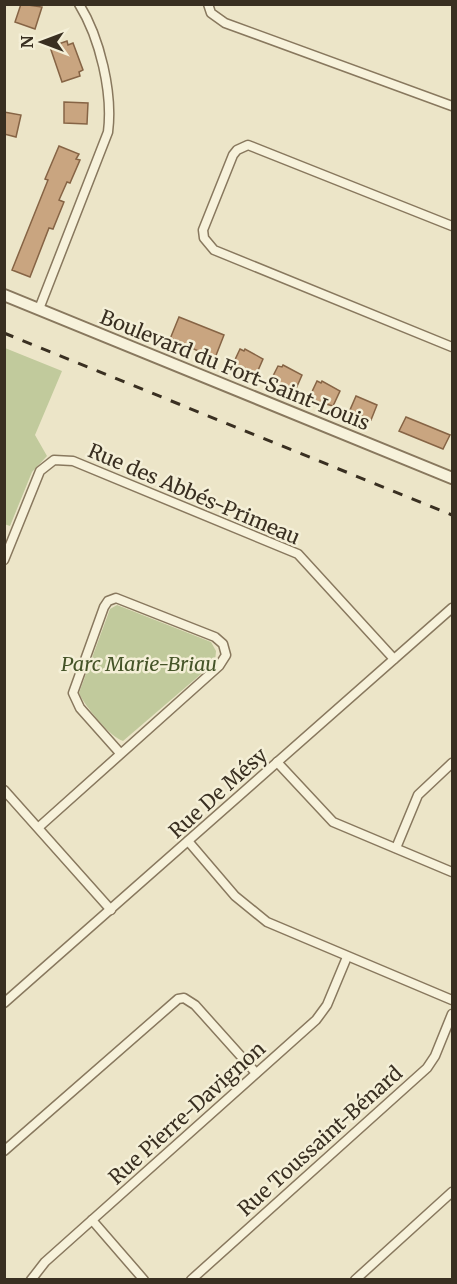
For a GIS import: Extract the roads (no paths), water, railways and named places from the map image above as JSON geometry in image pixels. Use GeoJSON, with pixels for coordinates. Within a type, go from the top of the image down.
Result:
{"type":"FeatureCollection","features":[{"type":"Feature","properties":{"kind":"street"},"geometry":{"type":"LineString","coordinates":[[39,309],[101,155],[110,123],[110,97],[105,74],[79,4]]}},
{"type":"Feature","properties":{"kind":"street"},"geometry":{"type":"LineString","coordinates":[[208,4],[211,12],[225,22],[453,106]]}},
{"type":"Feature","properties":{"kind":"street"},"geometry":{"type":"LineString","coordinates":[[453,226],[256,146],[243,146],[233,155],[205,222],[204,238],[214,250],[453,347]]}},
{"type":"Feature","properties":{"kind":"street","name":"Boulevard du Fort-Saint-Louis"},"geometry":{"type":"LineString","coordinates":[[4,295],[453,478]]}},
{"type":"Feature","properties":{"kind":"street","name":"Rue des Abbés-Primeau"},"geometry":{"type":"LineString","coordinates":[[4,560],[40,471],[54,460],[74,461],[298,554],[394,659]]}},
{"type":"Feature","properties":{"kind":"street"},"geometry":{"type":"LineString","coordinates":[[39,827],[219,666],[226,655],[226,649],[215,638],[122,599],[112,598],[104,607],[73,693],[80,708],[120,753]]}},
{"type":"Feature","properties":{"kind":"street","name":"Rue De Mésy"},"geometry":{"type":"LineString","coordinates":[[4,1003],[453,608]]}},
{"type":"Feature","properties":{"kind":"street"},"geometry":{"type":"LineString","coordinates":[[278,762],[328,819],[453,872]]}},
{"type":"Feature","properties":{"kind":"street"},"geometry":{"type":"LineString","coordinates":[[396,848],[417,795],[453,763]]}},
{"type":"Feature","properties":{"kind":"street"},"geometry":{"type":"LineString","coordinates":[[4,790],[111,909]]}},
{"type":"Feature","properties":{"kind":"street"},"geometry":{"type":"LineString","coordinates":[[189,841],[235,896],[256,915],[283,931],[453,1000]]}},
{"type":"Feature","properties":{"kind":"street","name":"Rue Pierre-Davignon"},"geometry":{"type":"LineString","coordinates":[[31,1280],[45,1262],[322,1013],[347,957]]}},
{"type":"Feature","properties":{"kind":"street"},"geometry":{"type":"LineString","coordinates":[[4,1151],[178,999],[184,998],[195,1005],[256,1073]]}},
{"type":"Feature","properties":{"kind":"street","name":"Rue Toussaint-Bénard"},"geometry":{"type":"LineString","coordinates":[[191,1280],[427,1068],[435,1056],[453,1014]]}},
{"type":"Feature","properties":{"kind":"street"},"geometry":{"type":"LineString","coordinates":[[355,1280],[453,1192]]}},
{"type":"Feature","properties":{"kind":"street"},"geometry":{"type":"LineString","coordinates":[[92,1220],[144,1280]]}},
{"type":"Feature","properties":{"kind":"railway"},"geometry":{"type":"LineString","coordinates":[[4,333],[452,515]]}},
{"type":"Feature","properties":{"kind":"park label","name":"Parc Marie-Briau"},"geometry":{"type":"Point","coordinates":[139,664]}}]}
